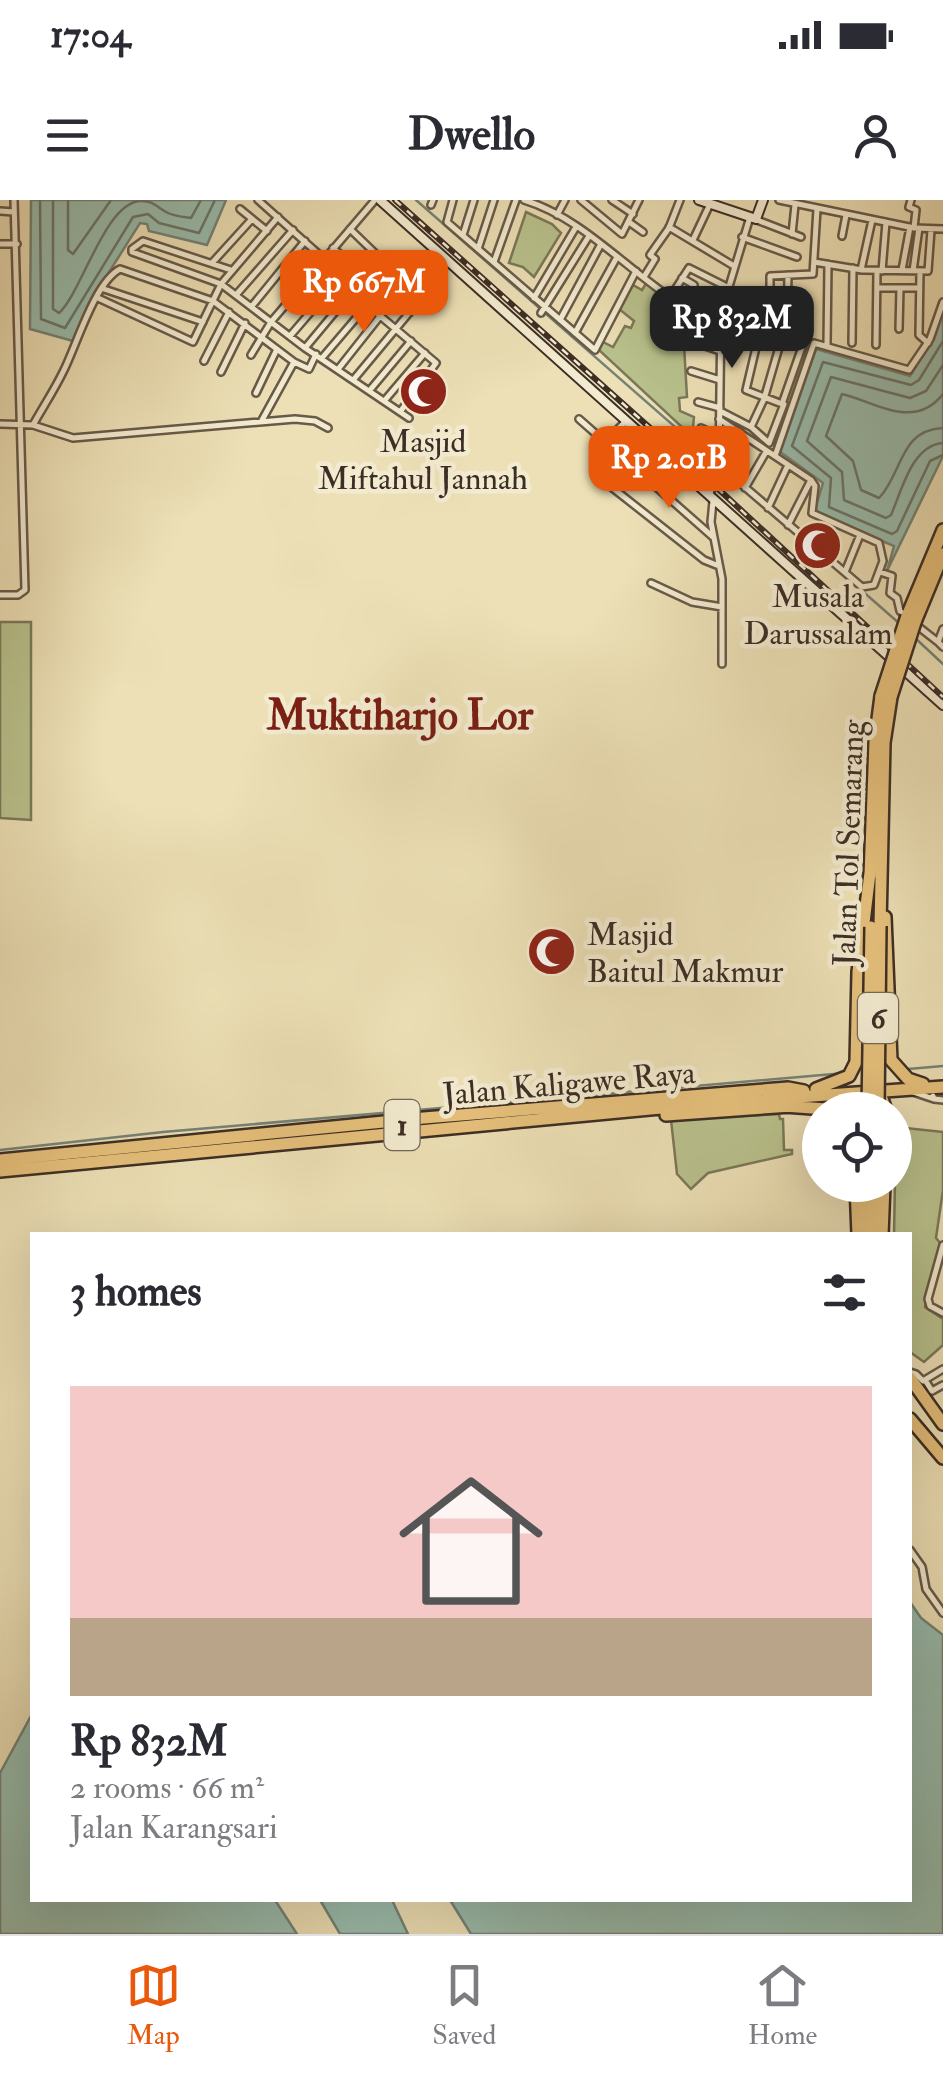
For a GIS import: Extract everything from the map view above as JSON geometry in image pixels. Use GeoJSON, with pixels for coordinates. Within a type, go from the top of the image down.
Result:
{"type":"FeatureCollection","features":[{"type":"Feature","properties":{"kind":"highway","name":"Jalan Tol Semarang"},"geometry":{"type":"LineString","coordinates":[[878,1092],[876,873],[886,696],[943,530]]}},
{"type":"Feature","properties":{"kind":"highway","name":"Jalan Tol Semarang"},"geometry":{"type":"LineString","coordinates":[[911,619],[943,554]]}},
{"type":"Feature","properties":{"kind":"highway"},"geometry":{"type":"LineString","coordinates":[[876,873],[891,1060],[900,1081]]}},
{"type":"Feature","properties":{"kind":"highway"},"geometry":{"type":"LineString","coordinates":[[844,1083],[854,1066],[858,972],[876,873]]}},
{"type":"Feature","properties":{"kind":"highway","name":"Jalan Tol Semarang"},"geometry":{"type":"LineString","coordinates":[[869,1092],[876,926]]}},
{"type":"Feature","properties":{"kind":"highway"},"geometry":{"type":"LineString","coordinates":[[875,1092],[900,1081]]}},
{"type":"Feature","properties":{"kind":"highway"},"geometry":{"type":"LineString","coordinates":[[844,1083],[900,1081],[930,1089]]}},
{"type":"Feature","properties":{"kind":"highway","name":"Jalan Kaligawe Raya"},"geometry":{"type":"LineString","coordinates":[[0,1169],[810,1090],[844,1083]]}},
{"type":"Feature","properties":{"kind":"highway","name":"1"},"geometry":{"type":"LineString","coordinates":[[844,1083],[875,1092]]}},
{"type":"Feature","properties":{"kind":"highway"},"geometry":{"type":"LineString","coordinates":[[0,1169],[495,1112],[788,1088],[810,1090]]}},
{"type":"Feature","properties":{"kind":"highway"},"geometry":{"type":"LineString","coordinates":[[875,1092],[930,1089]]}},
{"type":"Feature","properties":{"kind":"highway"},"geometry":{"type":"LineString","coordinates":[[724,1102],[802,1097]]}},
{"type":"Feature","properties":{"kind":"highway","name":"Jalan Kaligawe Raya"},"geometry":{"type":"LineString","coordinates":[[313,1139],[724,1102]]}},
{"type":"Feature","properties":{"kind":"highway","name":"1"},"geometry":{"type":"LineString","coordinates":[[724,1102],[802,1107]]}},
{"type":"Feature","properties":{"kind":"highway"},"geometry":{"type":"LineString","coordinates":[[313,1139],[791,1106]]}},
{"type":"Feature","properties":{"kind":"highway"},"geometry":{"type":"LineString","coordinates":[[857,1202],[858,1232]]}},
{"type":"Feature","properties":{"kind":"highway"},"geometry":{"type":"LineString","coordinates":[[866,1232],[867,1202]]}},
{"type":"Feature","properties":{"kind":"highway"},"geometry":{"type":"LineString","coordinates":[[874,1232],[875,1202]]}},
{"type":"Feature","properties":{"kind":"highway"},"geometry":{"type":"LineString","coordinates":[[882,1232],[883,1202]]}},
{"type":"Feature","properties":{"kind":"highway"},"geometry":{"type":"LineString","coordinates":[[912,1378],[943,1424]]}},
{"type":"Feature","properties":{"kind":"highway"},"geometry":{"type":"LineString","coordinates":[[912,1421],[943,1458]]}},
{"type":"Feature","properties":{"kind":"street"},"geometry":{"type":"LineString","coordinates":[[0,595],[18,595],[25,590],[26,425],[14,200]]}},
{"type":"Feature","properties":{"kind":"street"},"geometry":{"type":"LineString","coordinates":[[258,200],[324,258]]}},
{"type":"Feature","properties":{"kind":"street"},"geometry":{"type":"LineString","coordinates":[[251,355],[260,337],[324,258],[377,200],[943,706]]}},
{"type":"Feature","properties":{"kind":"street"},"geometry":{"type":"LineString","coordinates":[[453,200],[447,222],[543,310],[595,350],[636,270]]}},
{"type":"Feature","properties":{"kind":"street"},"geometry":{"type":"LineString","coordinates":[[462,236],[474,200]]}},
{"type":"Feature","properties":{"kind":"street"},"geometry":{"type":"LineString","coordinates":[[478,250],[494,200]]}},
{"type":"Feature","properties":{"kind":"street"},"geometry":{"type":"LineString","coordinates":[[494,262],[520,200],[537,202],[618,256],[689,311],[721,326],[739,329]]}},
{"type":"Feature","properties":{"kind":"street"},"geometry":{"type":"LineString","coordinates":[[557,215],[564,200]]}},
{"type":"Feature","properties":{"kind":"street"},"geometry":{"type":"LineString","coordinates":[[581,200],[621,233],[640,200]]}},
{"type":"Feature","properties":{"kind":"street"},"geometry":{"type":"LineString","coordinates":[[612,200],[633,214]]}},
{"type":"Feature","properties":{"kind":"street"},"geometry":{"type":"LineString","coordinates":[[644,277],[654,259],[650,256],[669,227],[680,200]]}},
{"type":"Feature","properties":{"kind":"street"},"geometry":{"type":"LineString","coordinates":[[720,468],[720,351],[727,287],[742,237],[763,200]]}},
{"type":"Feature","properties":{"kind":"street"},"geometry":{"type":"LineString","coordinates":[[783,201],[872,220],[943,229]]}},
{"type":"Feature","properties":{"kind":"street"},"geometry":{"type":"LineString","coordinates":[[910,201],[909,207],[916,210],[920,335],[928,343]]}},
{"type":"Feature","properties":{"kind":"street"},"geometry":{"type":"LineString","coordinates":[[693,240],[707,202],[727,204],[801,237]]}},
{"type":"Feature","properties":{"kind":"street"},"geometry":{"type":"LineString","coordinates":[[792,234],[800,204]]}},
{"type":"Feature","properties":{"kind":"street"},"geometry":{"type":"LineString","coordinates":[[240,209],[267,230]]}},
{"type":"Feature","properties":{"kind":"street"},"geometry":{"type":"LineString","coordinates":[[770,308],[770,276],[812,275],[817,209]]}},
{"type":"Feature","properties":{"kind":"street"},"geometry":{"type":"LineString","coordinates":[[0,211],[14,212]]}},
{"type":"Feature","properties":{"kind":"street"},"geometry":{"type":"LineString","coordinates":[[842,236],[846,215]]}},
{"type":"Feature","properties":{"kind":"street"},"geometry":{"type":"LineString","coordinates":[[98,298],[191,342],[231,270],[278,217]]}},
{"type":"Feature","properties":{"kind":"street"},"geometry":{"type":"LineString","coordinates":[[212,263],[252,218]]}},
{"type":"Feature","properties":{"kind":"street"},"geometry":{"type":"LineString","coordinates":[[852,344],[857,269],[872,220]]}},
{"type":"Feature","properties":{"kind":"street"},"geometry":{"type":"LineString","coordinates":[[629,222],[643,232]]}},
{"type":"Feature","properties":{"kind":"street"},"geometry":{"type":"LineString","coordinates":[[876,345],[877,288],[886,222]]}},
{"type":"Feature","properties":{"kind":"street"},"geometry":{"type":"LineString","coordinates":[[669,227],[734,266]]}},
{"type":"Feature","properties":{"kind":"street"},"geometry":{"type":"LineString","coordinates":[[902,270],[915,227]]}},
{"type":"Feature","properties":{"kind":"street"},"geometry":{"type":"LineString","coordinates":[[534,298],[576,228]]}},
{"type":"Feature","properties":{"kind":"street"},"geometry":{"type":"LineString","coordinates":[[814,262],[879,271],[929,270],[931,228]]}},
{"type":"Feature","properties":{"kind":"street"},"geometry":{"type":"LineString","coordinates":[[350,229],[412,283]]}},
{"type":"Feature","properties":{"kind":"street"},"geometry":{"type":"LineString","coordinates":[[236,295],[292,230]]}},
{"type":"Feature","properties":{"kind":"street"},"geometry":{"type":"LineString","coordinates":[[543,310],[590,236]]}},
{"type":"Feature","properties":{"kind":"street"},"geometry":{"type":"LineString","coordinates":[[742,237],[796,258]]}},
{"type":"Feature","properties":{"kind":"street"},"geometry":{"type":"LineString","coordinates":[[231,270],[143,240],[134,244],[132,252],[222,284],[305,348],[409,418]]}},
{"type":"Feature","properties":{"kind":"street"},"geometry":{"type":"LineString","coordinates":[[252,306],[305,242]]}},
{"type":"Feature","properties":{"kind":"street"},"geometry":{"type":"LineString","coordinates":[[0,244],[17,244]]}},
{"type":"Feature","properties":{"kind":"street"},"geometry":{"type":"LineString","coordinates":[[560,320],[601,244]]}},
{"type":"Feature","properties":{"kind":"street"},"geometry":{"type":"LineString","coordinates":[[333,248],[407,314]]}},
{"type":"Feature","properties":{"kind":"street"},"geometry":{"type":"LineString","coordinates":[[354,379],[425,294],[419,283],[442,256]]}},
{"type":"Feature","properties":{"kind":"street"},"geometry":{"type":"LineString","coordinates":[[575,333],[618,256]]}},
{"type":"Feature","properties":{"kind":"street"},"geometry":{"type":"LineString","coordinates":[[305,348],[380,258]]}},
{"type":"Feature","properties":{"kind":"street"},"geometry":{"type":"LineString","coordinates":[[290,336],[351,264]]}},
{"type":"Feature","properties":{"kind":"street"},"geometry":{"type":"LineString","coordinates":[[827,344],[828,264]]}},
{"type":"Feature","properties":{"kind":"street"},"geometry":{"type":"LineString","coordinates":[[671,296],[689,268],[727,287]]}},
{"type":"Feature","properties":{"kind":"street"},"geometry":{"type":"LineString","coordinates":[[26,425],[64,370],[98,298],[113,273],[120,269],[213,302],[307,370],[380,290]]}},
{"type":"Feature","properties":{"kind":"street"},"geometry":{"type":"LineString","coordinates":[[787,323],[788,275]]}},
{"type":"Feature","properties":{"kind":"street"},"geometry":{"type":"LineString","coordinates":[[682,278],[694,285]]}},
{"type":"Feature","properties":{"kind":"street"},"geometry":{"type":"LineString","coordinates":[[877,288],[919,288]]}},
{"type":"Feature","properties":{"kind":"street"},"geometry":{"type":"LineString","coordinates":[[899,328],[900,288]]}},
{"type":"Feature","properties":{"kind":"street"},"geometry":{"type":"LineString","coordinates":[[104,289],[203,322]]}},
{"type":"Feature","properties":{"kind":"street"},"geometry":{"type":"LineString","coordinates":[[353,293],[435,362],[435,368],[400,412]]}},
{"type":"Feature","properties":{"kind":"street"},"geometry":{"type":"LineString","coordinates":[[339,368],[392,300]]}},
{"type":"Feature","properties":{"kind":"street"},"geometry":{"type":"LineString","coordinates":[[776,452],[814,343],[906,371],[928,343],[943,302]]}},
{"type":"Feature","properties":{"kind":"street"},"geometry":{"type":"LineString","coordinates":[[787,308],[804,308]]}},
{"type":"Feature","properties":{"kind":"street"},"geometry":{"type":"LineString","coordinates":[[204,360],[229,312]]}},
{"type":"Feature","properties":{"kind":"street"},"geometry":{"type":"LineString","coordinates":[[220,372],[245,323]]}},
{"type":"Feature","properties":{"kind":"street"},"geometry":{"type":"LineString","coordinates":[[698,402],[720,409],[769,443],[784,404],[803,344],[766,333],[758,339],[746,390],[784,404]]}},
{"type":"Feature","properties":{"kind":"street"},"geometry":{"type":"LineString","coordinates":[[750,427],[764,399],[782,336]]}},
{"type":"Feature","properties":{"kind":"street"},"geometry":{"type":"LineString","coordinates":[[370,390],[410,340]]}},
{"type":"Feature","properties":{"kind":"street"},"geometry":{"type":"LineString","coordinates":[[690,341],[720,351]]}},
{"type":"Feature","properties":{"kind":"street"},"geometry":{"type":"LineString","coordinates":[[256,393],[278,349]]}},
{"type":"Feature","properties":{"kind":"street"},"geometry":{"type":"LineString","coordinates":[[385,400],[425,353]]}},
{"type":"Feature","properties":{"kind":"street"},"geometry":{"type":"LineString","coordinates":[[261,422],[294,362]]}},
{"type":"Feature","properties":{"kind":"street"},"geometry":{"type":"LineString","coordinates":[[691,372],[720,380]]}},
{"type":"Feature","properties":{"kind":"street"},"geometry":{"type":"LineString","coordinates":[[0,424],[26,425],[73,438],[306,419],[328,428]]}},
{"type":"Feature","properties":{"kind":"street"},"geometry":{"type":"LineString","coordinates":[[580,420],[713,537]]}},
{"type":"Feature","properties":{"kind":"street"},"geometry":{"type":"LineString","coordinates":[[720,420],[766,452],[776,452],[811,480],[815,486],[812,513],[882,546],[884,573],[901,614],[940,645],[943,629]]}},
{"type":"Feature","properties":{"kind":"street"},"geometry":{"type":"LineString","coordinates":[[605,442],[624,422]]}},
{"type":"Feature","properties":{"kind":"street"},"geometry":{"type":"LineString","coordinates":[[701,428],[719,436]]}},
{"type":"Feature","properties":{"kind":"street"},"geometry":{"type":"LineString","coordinates":[[722,664],[720,566],[713,537],[711,499],[720,468],[741,433]]}},
{"type":"Feature","properties":{"kind":"street"},"geometry":{"type":"LineString","coordinates":[[746,488],[766,452]]}},
{"type":"Feature","properties":{"kind":"street"},"geometry":{"type":"LineString","coordinates":[[768,508],[789,464]]}},
{"type":"Feature","properties":{"kind":"street"},"geometry":{"type":"LineString","coordinates":[[720,468],[866,588],[884,573]]}},
{"type":"Feature","properties":{"kind":"street"},"geometry":{"type":"LineString","coordinates":[[788,525],[811,480]]}},
{"type":"Feature","properties":{"kind":"street"},"geometry":{"type":"LineString","coordinates":[[605,482],[704,560],[720,566]]}},
{"type":"Feature","properties":{"kind":"street"},"geometry":{"type":"LineString","coordinates":[[844,572],[860,534]]}},
{"type":"Feature","properties":{"kind":"street"},"geometry":{"type":"LineString","coordinates":[[820,554],[826,543]]}},
{"type":"Feature","properties":{"kind":"street"},"geometry":{"type":"LineString","coordinates":[[651,583],[692,602],[722,607]]}},
{"type":"Feature","properties":{"kind":"street"},"geometry":{"type":"LineString","coordinates":[[930,1089],[943,1100]]}},
{"type":"Feature","properties":{"kind":"street"},"geometry":{"type":"LineString","coordinates":[[943,1245],[928,1303],[943,1314]]}},
{"type":"Feature","properties":{"kind":"street"},"geometry":{"type":"LineString","coordinates":[[925,1380],[943,1369]]}},
{"type":"Feature","properties":{"kind":"street"},"geometry":{"type":"LineString","coordinates":[[912,1376],[925,1380],[932,1391],[943,1385]]}},
{"type":"Feature","properties":{"kind":"street"},"geometry":{"type":"LineString","coordinates":[[912,1553],[943,1613]]}},
{"type":"Feature","properties":{"kind":"green space"},"geometry":{"type":"Polygon","coordinates":[[[526,212],[552,224],[561,233],[534,277],[523,267],[509,263],[526,212]]]}},
{"type":"Feature","properties":{"kind":"green space"},"geometry":{"type":"Polygon","coordinates":[[[647,282],[667,296],[656,316],[691,331],[684,345],[687,397],[679,398],[680,411],[694,417],[693,427],[715,437],[713,456],[599,350],[603,342],[613,347],[625,326],[631,328],[634,321],[619,309],[633,285],[642,290],[647,282]]]}},
{"type":"Feature","properties":{"kind":"green space"},"geometry":{"type":"Polygon","coordinates":[[[0,622],[31,622],[31,820],[0,818],[0,622]]]}},
{"type":"Feature","properties":{"kind":"green space"},"geometry":{"type":"Polygon","coordinates":[[[779,1114],[783,1119],[784,1150],[792,1150],[792,1154],[708,1173],[691,1189],[677,1174],[671,1120],[779,1114]]]}},
{"type":"Feature","properties":{"kind":"green space"},"geometry":{"type":"Polygon","coordinates":[[[912,1129],[943,1132],[943,1190],[936,1238],[941,1244],[925,1307],[943,1319],[943,1345],[924,1362],[912,1353],[912,1232],[894,1232],[895,1202],[912,1202],[912,1129]]]}},
{"type":"Feature","properties":{"kind":"water"},"geometry":{"type":"Polygon","coordinates":[[[31,200],[226,200],[207,245],[149,231],[147,224],[140,223],[73,341],[30,329],[31,200]]]}},
{"type":"Feature","properties":{"kind":"water"},"geometry":{"type":"Polygon","coordinates":[[[943,310],[943,456],[887,571],[894,546],[814,512],[823,483],[779,451],[816,349],[910,376],[934,337],[943,310]]]}},
{"type":"Feature","properties":{"kind":"water"},"geometry":{"type":"Polygon","coordinates":[[[912,1605],[921,1618],[943,1635],[943,1934],[471,1934],[451,1902],[912,1902],[912,1605]]]}},
{"type":"Feature","properties":{"kind":"water"},"geometry":{"type":"Polygon","coordinates":[[[30,1718],[30,1902],[276,1902],[297,1934],[0,1934],[0,1773],[30,1718]]]}},
{"type":"Feature","properties":{"kind":"water"},"geometry":{"type":"Polygon","coordinates":[[[321,1902],[393,1902],[408,1934],[340,1934],[321,1902]]]}},
{"type":"Feature","properties":{"kind":"waterway"},"geometry":{"type":"LineString","coordinates":[[416,200],[900,624]]}},
{"type":"Feature","properties":{"kind":"waterway"},"geometry":{"type":"LineString","coordinates":[[913,636],[943,664]]}},
{"type":"Feature","properties":{"kind":"waterway"},"geometry":{"type":"LineString","coordinates":[[908,1069],[943,1066]]}},
{"type":"Feature","properties":{"kind":"waterway"},"geometry":{"type":"LineString","coordinates":[[0,1150],[163,1132],[845,1073]]}},
{"type":"Feature","properties":{"kind":"railway"},"geometry":{"type":"LineString","coordinates":[[395,200],[714,485],[943,697]]}},
{"type":"Feature","properties":{"kind":"place","name":"Masjid Miftahul Jannah"},"geometry":{"type":"Point","coordinates":[423,391]}},
{"type":"Feature","properties":{"kind":"place","name":"Musala Darussalam"},"geometry":{"type":"Point","coordinates":[818,546]}},
{"type":"Feature","properties":{"kind":"place","name":"Masjid Baitul Makmur"},"geometry":{"type":"Point","coordinates":[552,952]}},
{"type":"Feature","properties":{"kind":"district","name":"Muktiharjo Lor"},"geometry":{"type":"Point","coordinates":[400,714]}}]}
